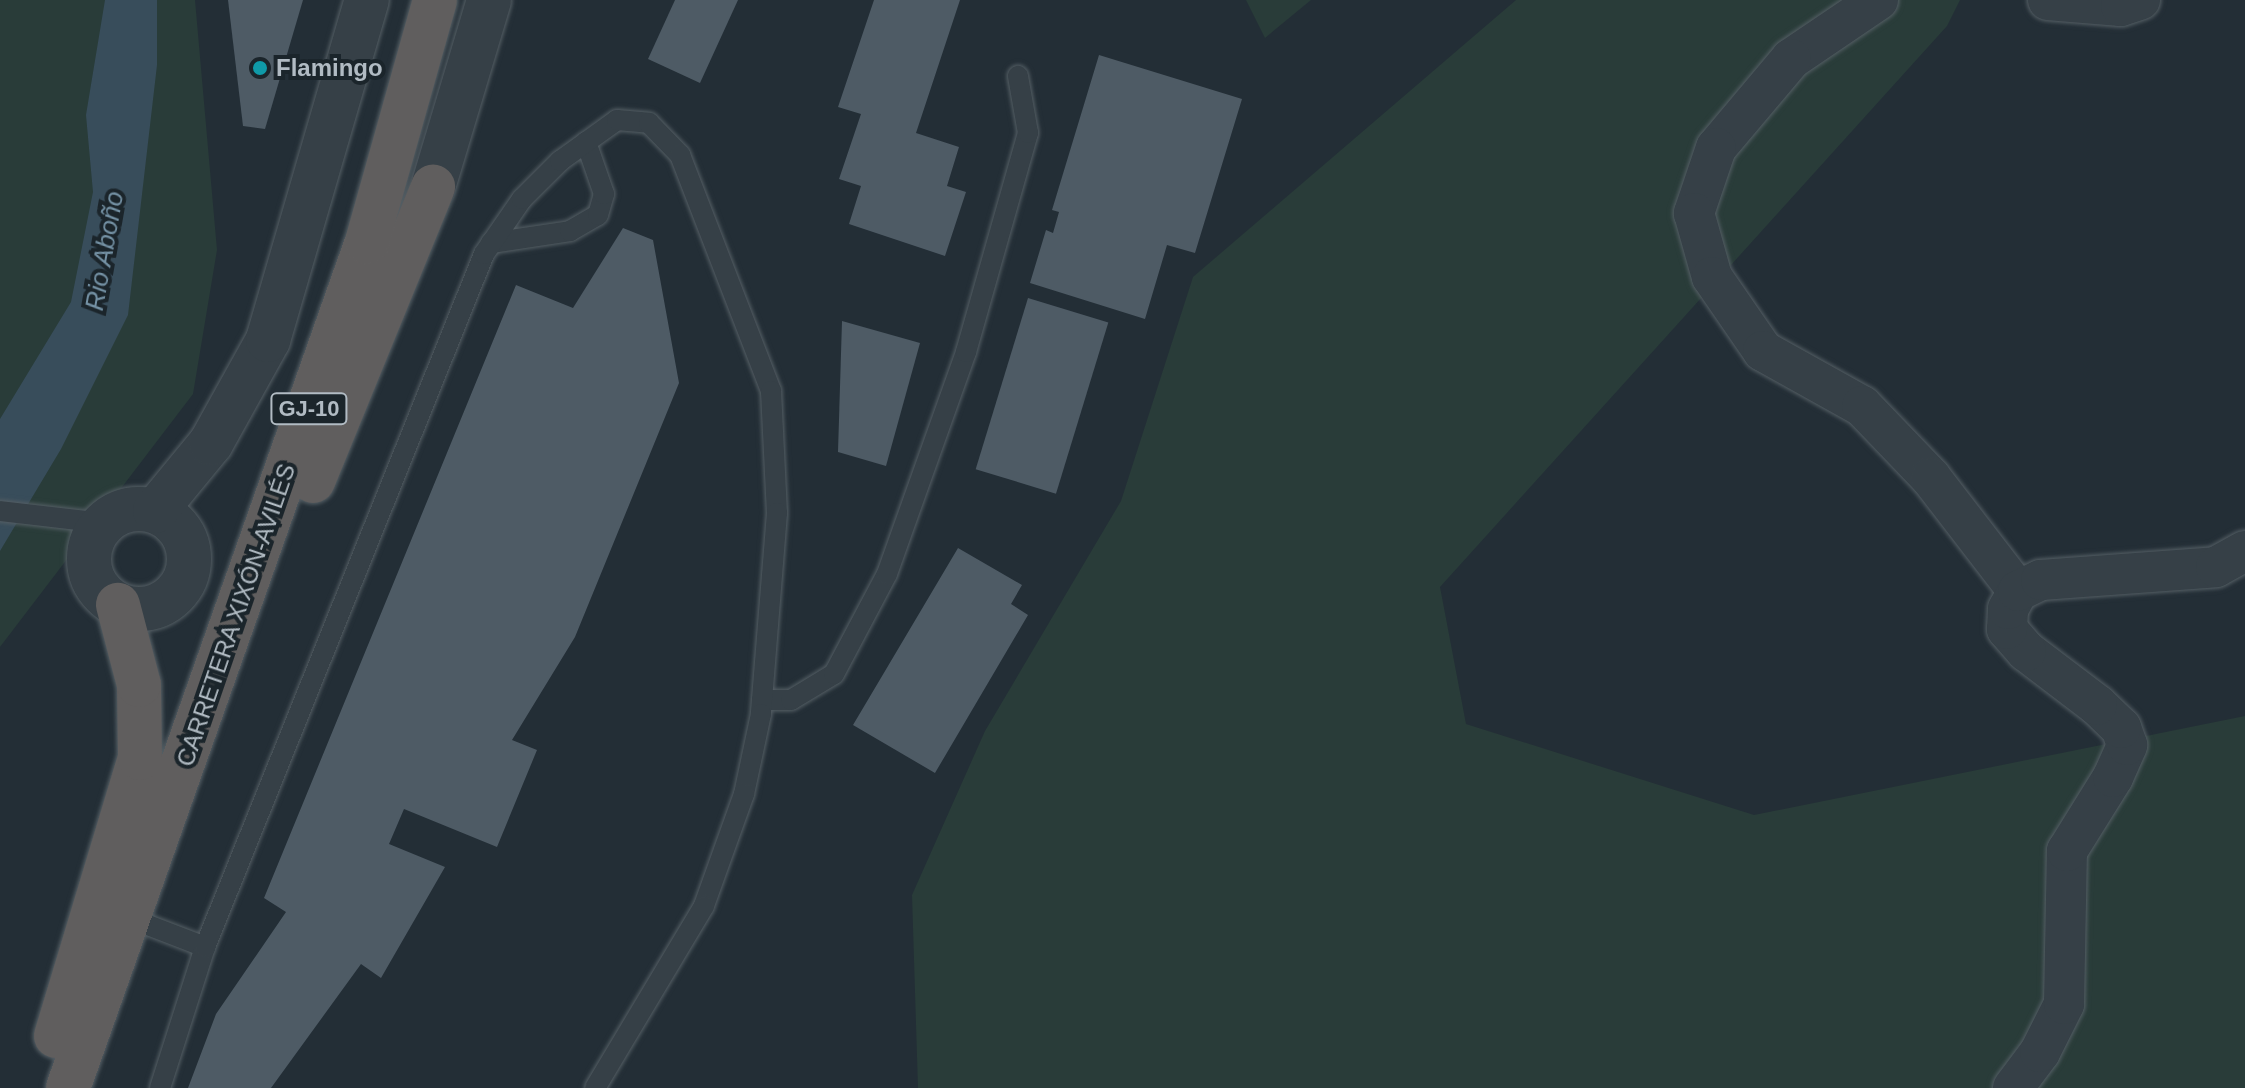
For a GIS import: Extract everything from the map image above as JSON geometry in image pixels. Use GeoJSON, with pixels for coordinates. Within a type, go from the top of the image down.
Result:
{"type":"FeatureCollection","features":[{"type":"Feature","properties":{"kind":"highway","name":"CARRETERA XIXÓN-AVILÉS"},"geometry":{"type":"LineString","coordinates":[[68,1088],[367,242],[435,0]]}},
{"type":"Feature","properties":{"kind":"highway"},"geometry":{"type":"LineString","coordinates":[[190,749],[256,620],[433,187]]}},
{"type":"Feature","properties":{"kind":"highway"},"geometry":{"type":"LineString","coordinates":[[43,1088],[140,758],[139,685],[118,605]]}},
{"type":"Feature","properties":{"kind":"street"},"geometry":{"type":"LineString","coordinates":[[155,511],[211,443],[268,340],[367,0]]}},
{"type":"Feature","properties":{"kind":"street"},"geometry":{"type":"LineString","coordinates":[[433,187],[489,0]]}},
{"type":"Feature","properties":{"kind":"street"},"geometry":{"type":"LineString","coordinates":[[1878,0],[1791,59],[1716,148],[1694,213],[1712,277],[1763,351],[1862,406],[1931,478],[2018,591]]}},
{"type":"Feature","properties":{"kind":"street"},"geometry":{"type":"LineString","coordinates":[[2048,0],[2121,6],[2140,0]]}},
{"type":"Feature","properties":{"kind":"street"},"geometry":{"type":"LineString","coordinates":[[128,510],[155,511],[181,531],[189,562],[186,578],[165,602],[150,608],[118,605],[94,583],[89,568],[89,552],[104,523],[128,510]]}},
{"type":"Feature","properties":{"kind":"street"},"geometry":{"type":"LineString","coordinates":[[2013,1088],[2040,1052],[2064,1004],[2067,851],[2113,777],[2127,745],[2121,728],[2026,651],[2007,629],[2008,609],[2018,591],[2041,580],[2216,567],[2245,551]]}},
{"type":"Feature","properties":{"kind":"lane"},"geometry":{"type":"LineString","coordinates":[[762,700],[791,700],[834,674],[887,574],[957,380],[1028,133],[1018,76]]}},
{"type":"Feature","properties":{"kind":"lane"},"geometry":{"type":"LineString","coordinates":[[160,1088],[205,947],[379,505],[491,243],[522,199],[586,142],[617,120],[649,123],[680,155],[771,391],[777,513],[762,700],[744,794],[704,906],[595,1088]]}},
{"type":"Feature","properties":{"kind":"lane"},"geometry":{"type":"LineString","coordinates":[[491,243],[570,231],[598,215],[604,194],[586,142]]}},
{"type":"Feature","properties":{"kind":"lane"},"geometry":{"type":"LineString","coordinates":[[0,511],[104,523]]}},
{"type":"Feature","properties":{"kind":"lane"},"geometry":{"type":"LineString","coordinates":[[127,917],[205,947]]}},
{"type":"Feature","properties":{"kind":"green space"},"geometry":{"type":"Polygon","coordinates":[[[0,0],[195,0],[217,250],[193,394],[0,647],[0,0]]]}},
{"type":"Feature","properties":{"kind":"green space"},"geometry":{"type":"Polygon","coordinates":[[[1246,0],[1311,0],[1265,38],[1246,0]]]}},
{"type":"Feature","properties":{"kind":"green space"},"geometry":{"type":"Polygon","coordinates":[[[1516,0],[1960,0],[1947,26],[1440,587],[1466,724],[1754,815],[2245,716],[2245,1088],[918,1088],[912,895],[985,731],[1121,501],[1193,277],[1516,0]]]}},
{"type":"Feature","properties":{"kind":"water","name":"Rio Aboño"},"geometry":{"type":"Polygon","coordinates":[[[105,0],[157,0],[157,65],[128,315],[61,449],[0,551],[0,419],[71,302],[93,192],[86,115],[105,0]]]}},
{"type":"Feature","properties":{"kind":"building","name":"Flamingo"},"geometry":{"type":"Polygon","coordinates":[[[228,0],[303,0],[265,129],[243,126],[228,0]]]}},
{"type":"Feature","properties":{"kind":"building"},"geometry":{"type":"Polygon","coordinates":[[[675,0],[738,0],[700,83],[648,59],[675,0]]]}},
{"type":"Feature","properties":{"kind":"building"},"geometry":{"type":"Polygon","coordinates":[[[874,0],[960,0],[916,133],[959,147],[947,186],[966,192],[945,256],[849,224],[861,186],[839,179],[861,114],[838,107],[874,0]]]}},
{"type":"Feature","properties":{"kind":"building"},"geometry":{"type":"Polygon","coordinates":[[[1099,55],[1242,99],[1195,253],[1167,245],[1145,319],[1030,283],[1046,230],[1053,233],[1059,212],[1052,210],[1099,55]]]}},
{"type":"Feature","properties":{"kind":"building"},"geometry":{"type":"Polygon","coordinates":[[[623,228],[653,240],[679,383],[575,637],[512,740],[537,750],[497,847],[404,809],[389,844],[445,867],[381,978],[361,964],[271,1088],[188,1088],[216,1014],[286,912],[264,898],[516,285],[573,308],[623,228]]]}},
{"type":"Feature","properties":{"kind":"building"},"geometry":{"type":"Polygon","coordinates":[[[1028,298],[1108,323],[1056,494],[976,469],[1028,298]]]}},
{"type":"Feature","properties":{"kind":"building"},"geometry":{"type":"Polygon","coordinates":[[[842,321],[920,343],[886,466],[838,452],[842,321]]]}},
{"type":"Feature","properties":{"kind":"building"},"geometry":{"type":"Polygon","coordinates":[[[958,548],[1022,585],[1011,604],[1028,615],[935,773],[853,725],[958,548]]]}},
{"type":"Feature","properties":{"kind":"place","name":"Flamingo"},"geometry":{"type":"Point","coordinates":[260,68]}}]}
